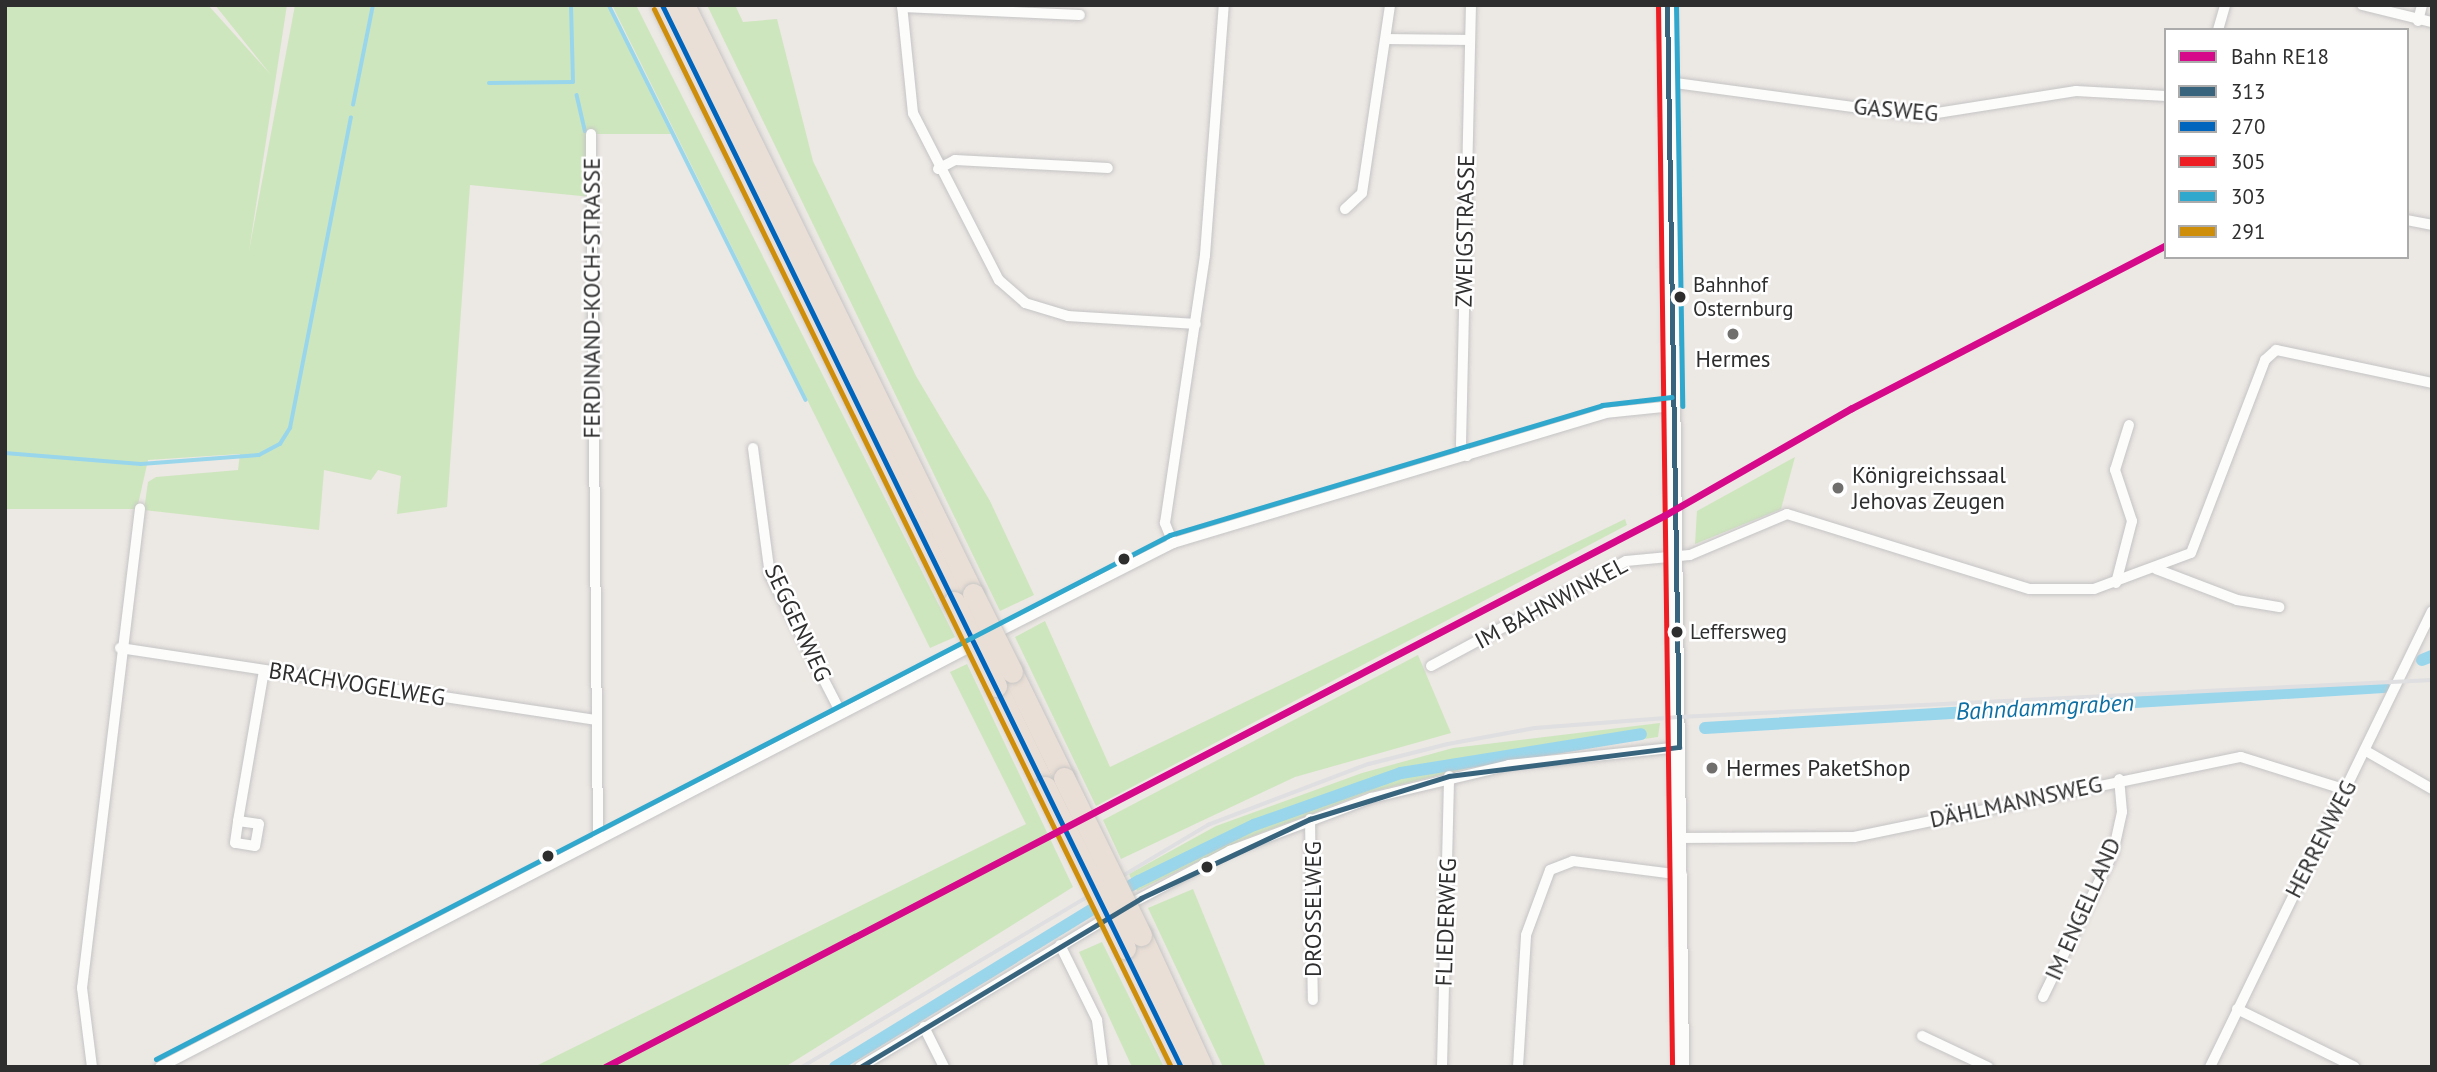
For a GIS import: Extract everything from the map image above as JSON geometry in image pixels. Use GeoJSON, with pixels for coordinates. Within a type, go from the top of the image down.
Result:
{"type":"FeatureCollection","features":[{"type":"Feature","properties":{"kind":"highway"},"geometry":{"type":"LineString","coordinates":[[662,5],[964,598],[1012,671],[1055,782],[1133,942],[1202,1067]]}},
{"type":"Feature","properties":{"kind":"highway"},"geometry":{"type":"LineString","coordinates":[[684,5],[964,598],[996,686],[1055,782]]}},
{"type":"Feature","properties":{"kind":"highway"},"geometry":{"type":"LineString","coordinates":[[1133,942],[1181,1067]]}},
{"type":"Feature","properties":{"kind":"street"},"geometry":{"type":"LineString","coordinates":[[1173,543],[1165,523],[1196,324],[1224,5]]}},
{"type":"Feature","properties":{"kind":"street"},"geometry":{"type":"LineString","coordinates":[[1345,209],[1362,192],[1388,39],[1390,5]]}},
{"type":"Feature","properties":{"kind":"street","name":"ZWEIGSTRASSE"},"geometry":{"type":"LineString","coordinates":[[1467,456],[1461,444],[1471,5]]}},
{"type":"Feature","properties":{"kind":"street"},"geometry":{"type":"LineString","coordinates":[[1667,5],[1682,875],[1681,1067]]}},
{"type":"Feature","properties":{"kind":"street"},"geometry":{"type":"LineString","coordinates":[[2219,28],[2225,5]]}},
{"type":"Feature","properties":{"kind":"street"},"geometry":{"type":"LineString","coordinates":[[2362,5],[2432,22]]}},
{"type":"Feature","properties":{"kind":"street"},"geometry":{"type":"LineString","coordinates":[[2418,20],[2423,5]]}},
{"type":"Feature","properties":{"kind":"street"},"geometry":{"type":"LineString","coordinates":[[1080,15],[902,6],[914,113],[938,169],[986,262],[1025,303],[1069,316],[1196,324]]}},
{"type":"Feature","properties":{"kind":"street"},"geometry":{"type":"LineString","coordinates":[[1388,39],[1469,40]]}},
{"type":"Feature","properties":{"kind":"street","name":"GASWEG"},"geometry":{"type":"LineString","coordinates":[[1668,82],[1918,116],[2076,91],[2164,96]]}},
{"type":"Feature","properties":{"kind":"street","name":"FERDINAND-KOCH-STRASSE"},"geometry":{"type":"LineString","coordinates":[[591,134],[594,720],[598,839]]}},
{"type":"Feature","properties":{"kind":"street"},"geometry":{"type":"LineString","coordinates":[[938,169],[956,160],[1108,168]]}},
{"type":"Feature","properties":{"kind":"street"},"geometry":{"type":"LineString","coordinates":[[2409,220],[2432,225]]}},
{"type":"Feature","properties":{"kind":"street"},"geometry":{"type":"LineString","coordinates":[[1676,554],[1690,555],[1795,513],[2030,589],[2071,594],[2116,583],[2156,569],[2195,546],[2265,360],[2276,350],[2432,383]]}},
{"type":"Feature","properties":{"kind":"street"},"geometry":{"type":"LineString","coordinates":[[160,1067],[1173,543],[1605,413],[1673,406]]}},
{"type":"Feature","properties":{"kind":"street"},"geometry":{"type":"LineString","coordinates":[[2116,583],[2132,521],[2115,470],[2129,425]]}},
{"type":"Feature","properties":{"kind":"street","name":"SEGGENWEG"},"geometry":{"type":"LineString","coordinates":[[753,448],[770,575],[841,713]]}},
{"type":"Feature","properties":{"kind":"street"},"geometry":{"type":"LineString","coordinates":[[92,1067],[82,988],[120,648],[140,508]]}},
{"type":"Feature","properties":{"kind":"street","name":"IM BAHNWINKEL"},"geometry":{"type":"LineString","coordinates":[[1431,666],[1609,568],[1676,554]]}},
{"type":"Feature","properties":{"kind":"street"},"geometry":{"type":"LineString","coordinates":[[2156,569],[2237,600],[2279,607]]}},
{"type":"Feature","properties":{"kind":"street","name":"HERRENWEG"},"geometry":{"type":"LineString","coordinates":[[2210,1067],[2432,611]]}},
{"type":"Feature","properties":{"kind":"street"},"geometry":{"type":"LineString","coordinates":[[2420,635],[2432,641]]}},
{"type":"Feature","properties":{"kind":"street","name":"BRACHVOGELWEG"},"geometry":{"type":"LineString","coordinates":[[120,648],[594,720]]}},
{"type":"Feature","properties":{"kind":"street"},"geometry":{"type":"LineString","coordinates":[[238,821],[264,670]]}},
{"type":"Feature","properties":{"kind":"street"},"geometry":{"type":"LineString","coordinates":[[860,1067],[1060,945],[1205,863],[1310,819],[1449,776],[1679,747]]}},
{"type":"Feature","properties":{"kind":"street"},"geometry":{"type":"LineString","coordinates":[[2366,751],[2432,789]]}},
{"type":"Feature","properties":{"kind":"street","name":"DÄHLMANNSWEG"},"geometry":{"type":"LineString","coordinates":[[1681,838],[1854,837],[2119,779],[2241,757],[2346,790]]}},
{"type":"Feature","properties":{"kind":"street","name":"FLIEDERWEG"},"geometry":{"type":"LineString","coordinates":[[1442,1067],[1449,776]]}},
{"type":"Feature","properties":{"kind":"street","name":"IM ENGELLAND"},"geometry":{"type":"LineString","coordinates":[[2043,997],[2113,853],[2122,812],[2119,779]]}},
{"type":"Feature","properties":{"kind":"street","name":"DROSSELWEG"},"geometry":{"type":"LineString","coordinates":[[1310,819],[1313,1000]]}},
{"type":"Feature","properties":{"kind":"street"},"geometry":{"type":"LineString","coordinates":[[1518,1067],[1526,935],[1550,870],[1573,861],[1682,875]]}},
{"type":"Feature","properties":{"kind":"street"},"geometry":{"type":"LineString","coordinates":[[1060,945],[1097,1020],[1103,1067]]}},
{"type":"Feature","properties":{"kind":"street"},"geometry":{"type":"LineString","coordinates":[[2237,1009],[2355,1067]]}},
{"type":"Feature","properties":{"kind":"street"},"geometry":{"type":"LineString","coordinates":[[924,1027],[944,1067]]}},
{"type":"Feature","properties":{"kind":"street"},"geometry":{"type":"LineString","coordinates":[[1922,1036],[1988,1067]]}},
{"type":"Feature","properties":{"kind":"green space"},"geometry":{"type":"Polygon","coordinates":[[[5,5],[208,5],[271,75],[215,5],[287,5],[249,251],[295,5],[607,5],[671,134],[591,134],[591,197],[470,185],[447,507],[397,514],[401,476],[378,470],[371,480],[324,470],[319,530],[144,510],[148,482],[156,477],[238,470],[240,454],[148,460],[137,509],[5,509],[5,5]]]}},
{"type":"Feature","properties":{"kind":"green space"},"geometry":{"type":"Polygon","coordinates":[[[612,5],[636,5],[955,637],[930,648],[612,5]]]}},
{"type":"Feature","properties":{"kind":"green space"},"geometry":{"type":"Polygon","coordinates":[[[707,5],[735,5],[743,22],[777,19],[813,161],[916,376],[990,501],[1034,595],[1000,611],[707,5]]]}},
{"type":"Feature","properties":{"kind":"green space"},"geometry":{"type":"Polygon","coordinates":[[[1795,457],[1781,509],[1695,544],[1697,511],[1795,457]]]}},
{"type":"Feature","properties":{"kind":"green space"},"geometry":{"type":"Polygon","coordinates":[[[1625,519],[1627,525],[1096,806],[1015,637],[1045,621],[1110,767],[1625,519]]]}},
{"type":"Feature","properties":{"kind":"green space"},"geometry":{"type":"Polygon","coordinates":[[[1418,655],[1451,733],[1295,777],[1121,859],[1103,820],[1418,655]]]}},
{"type":"Feature","properties":{"kind":"green space"},"geometry":{"type":"Polygon","coordinates":[[[967,664],[1073,887],[785,1067],[534,1067],[1026,824],[950,672],[967,664]]]}},
{"type":"Feature","properties":{"kind":"green space"},"geometry":{"type":"Polygon","coordinates":[[[1660,723],[1658,737],[1505,759],[1366,793],[1242,840],[1137,891],[1129,874],[1216,826],[1362,773],[1453,748],[1660,723]]]}},
{"type":"Feature","properties":{"kind":"green space"},"geometry":{"type":"Polygon","coordinates":[[[1193,889],[1266,1067],[1223,1067],[1148,908],[1193,889]]]}},
{"type":"Feature","properties":{"kind":"green space"},"geometry":{"type":"Polygon","coordinates":[[[1102,942],[1164,1067],[1132,1067],[1079,952],[1102,942]]]}},
{"type":"Feature","properties":{"kind":"waterway"},"geometry":{"type":"LineString","coordinates":[[353,105],[373,5]]}},
{"type":"Feature","properties":{"kind":"waterway"},"geometry":{"type":"LineString","coordinates":[[489,83],[573,82],[571,5]]}},
{"type":"Feature","properties":{"kind":"waterway"},"geometry":{"type":"LineString","coordinates":[[609,5],[806,400]]}},
{"type":"Feature","properties":{"kind":"waterway"},"geometry":{"type":"LineString","coordinates":[[577,95],[585,131]]}},
{"type":"Feature","properties":{"kind":"waterway"},"geometry":{"type":"LineString","coordinates":[[5,453],[141,464],[259,455],[280,444],[290,428],[351,118]]}},
{"type":"Feature","properties":{"kind":"waterway","name":"Bahndammgraben"},"geometry":{"type":"LineString","coordinates":[[2422,660],[2432,656]]}},
{"type":"Feature","properties":{"kind":"waterway","name":"Bahndammgraben"},"geometry":{"type":"LineString","coordinates":[[1705,728],[2384,687]]}},
{"type":"Feature","properties":{"kind":"waterway","name":"Bahndammgraben"},"geometry":{"type":"LineString","coordinates":[[835,1067],[1139,881],[1254,825],[1401,773],[1641,734]]}},
{"type":"Feature","properties":{"kind":"railway"},"geometry":{"type":"LineString","coordinates":[[802,1067],[1208,825],[1369,764],[1448,744],[1535,728],[1679,717],[2432,680]]}},
{"type":"Feature","properties":{"kind":"rail line","name":"RE18"},"geometry":{"type":"LineString","coordinates":[[605,1067],[1665,515],[1852,408],[2164,246]]}},
{"type":"Feature","properties":{"kind":"transit line","name":"270"},"geometry":{"type":"LineString","coordinates":[[662,5],[1181,1067]]}},
{"type":"Feature","properties":{"kind":"transit line","name":"305"},"geometry":{"type":"LineString","coordinates":[[1658,5],[1672,1067]]}},
{"type":"Feature","properties":{"kind":"transit line","name":"313"},"geometry":{"type":"LineString","coordinates":[[1667,5],[1679,747]]}},
{"type":"Feature","properties":{"kind":"transit line","name":"303"},"geometry":{"type":"LineString","coordinates":[[1676,5],[1682,406]]}},
{"type":"Feature","properties":{"kind":"transit line","name":"291"},"geometry":{"type":"LineString","coordinates":[[654,9],[1171,1067]]}},
{"type":"Feature","properties":{"kind":"transit line","name":"303"},"geometry":{"type":"LineString","coordinates":[[156,1059],[1170,535],[1602,405],[1672,397]]}},
{"type":"Feature","properties":{"kind":"transit line","name":"313"},"geometry":{"type":"LineString","coordinates":[[860,1067],[1141,898],[1310,819],[1449,776],[1679,747]]}},
{"type":"Feature","properties":{"kind":"place","name":"Bahnhof Osternburg"},"geometry":{"type":"Point","coordinates":[1680,297]}},
{"type":"Feature","properties":{"kind":"place","name":"Hermes"},"geometry":{"type":"Point","coordinates":[1733,334]}},
{"type":"Feature","properties":{"kind":"place","name":"Königreichssaal Jehovas Zeugen"},"geometry":{"type":"Point","coordinates":[1838,488]}},
{"type":"Feature","properties":{"kind":"place","name":"Leffersweg"},"geometry":{"type":"Point","coordinates":[1677,632]}},
{"type":"Feature","properties":{"kind":"place","name":"Hermes PaketShop"},"geometry":{"type":"Point","coordinates":[1712,768]}}]}
